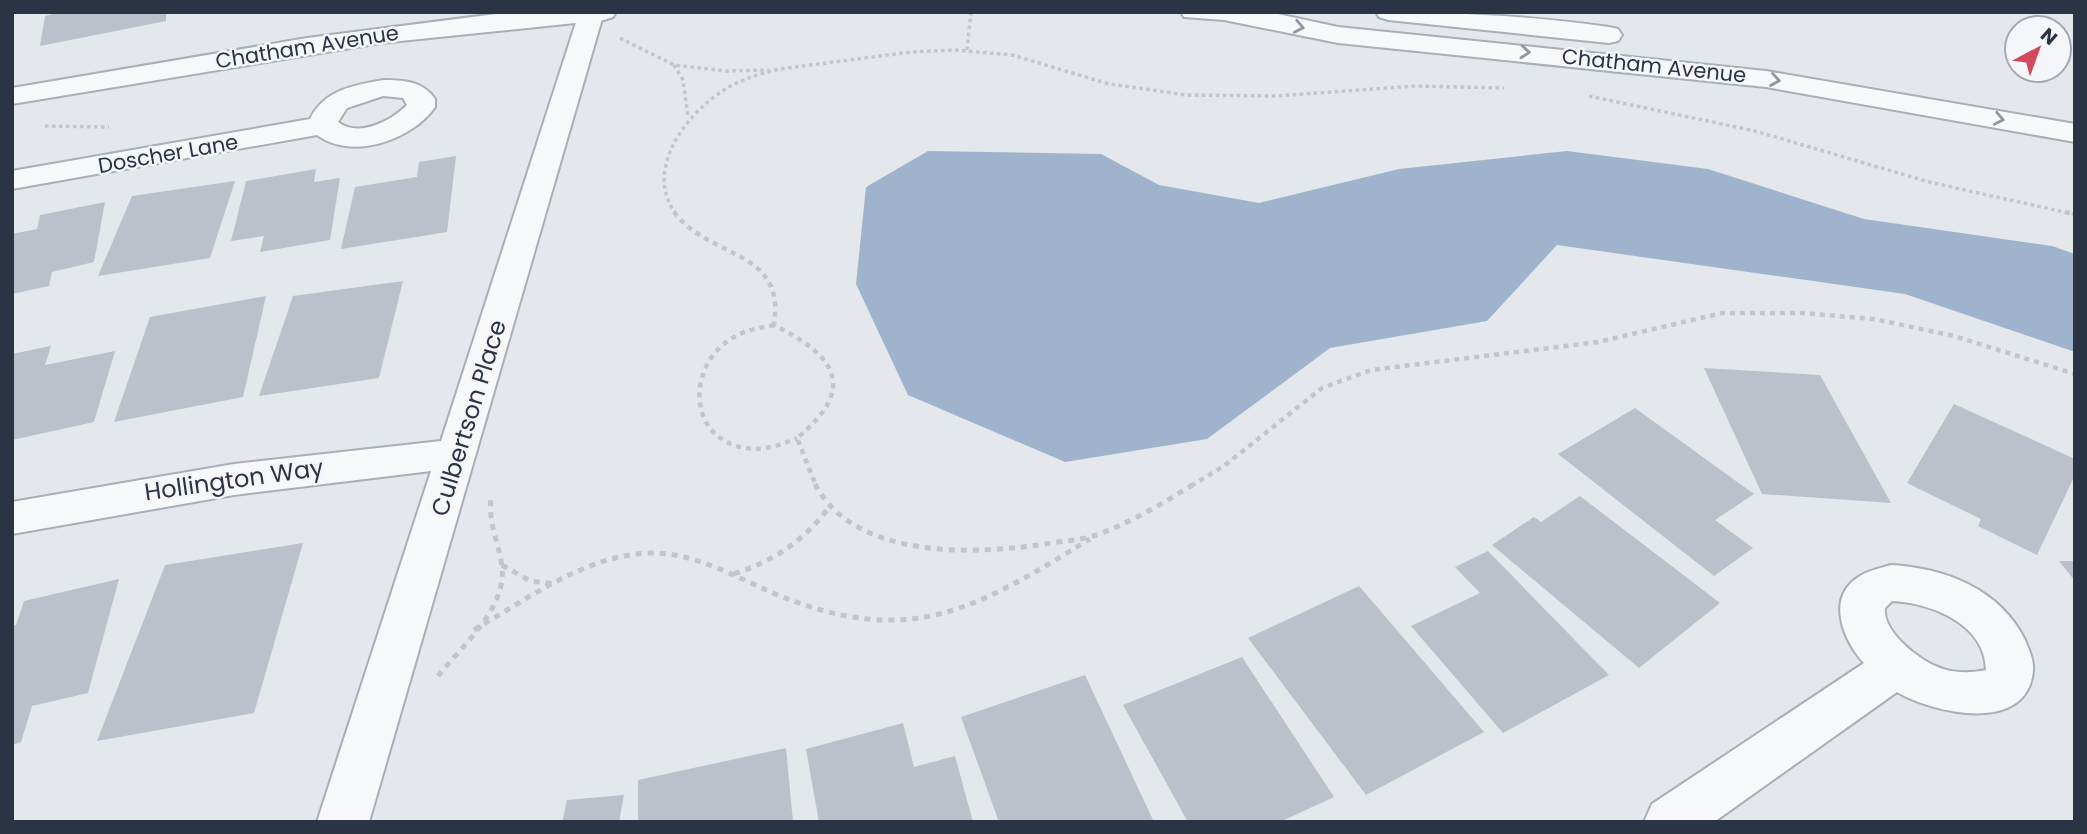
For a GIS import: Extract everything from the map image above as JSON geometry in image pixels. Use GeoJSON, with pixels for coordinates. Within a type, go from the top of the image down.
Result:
{"type":"FeatureCollection","features":[{"type":"Feature","properties":{"kind":"street","name":"Chatham Avenue"},"geometry":{"type":"LineString","coordinates":[[12,96],[311,45],[482,20],[604,12]]}},
{"type":"Feature","properties":{"kind":"street","name":"Chatham Avenue"},"geometry":{"type":"LineString","coordinates":[[1193,12],[1245,13],[1338,35],[1544,54],[1766,79],[2075,133]]}},
{"type":"Feature","properties":{"kind":"street","name":"Chatham Avenue"},"geometry":{"type":"LineString","coordinates":[[1388,12],[1545,26],[1912,79]]}},
{"type":"Feature","properties":{"kind":"street","name":"Culbertson Place"},"geometry":{"type":"LineString","coordinates":[[343,822],[592,13]]}},
{"type":"Feature","properties":{"kind":"street"},"geometry":{"type":"LineString","coordinates":[[1980,90],[2075,108]]}},
{"type":"Feature","properties":{"kind":"street","name":"Doscher Lane"},"geometry":{"type":"LineString","coordinates":[[12,180],[323,125]]}},
{"type":"Feature","properties":{"kind":"street","name":"Hollington Way"},"geometry":{"type":"LineString","coordinates":[[12,518],[241,476],[455,464]]}},
{"type":"Feature","properties":{"kind":"street"},"geometry":{"type":"LineString","coordinates":[[1670,822],[1897,666]]}},
{"type":"Feature","properties":{"kind":"path"},"geometry":{"type":"LineString","coordinates":[[967,50],[971,12]]}},
{"type":"Feature","properties":{"kind":"path"},"geometry":{"type":"LineString","coordinates":[[774,325],[777,302],[772,284],[757,268],[686,227],[667,200],[663,171],[688,118],[709,100],[729,89],[777,70],[821,66],[907,50],[967,50],[1003,54],[1094,80],[1163,94],[1238,99],[1310,97],[1406,87],[1512,88]]}},
{"type":"Feature","properties":{"kind":"path"},"geometry":{"type":"LineString","coordinates":[[674,65],[683,80],[688,118]]}},
{"type":"Feature","properties":{"kind":"path"},"geometry":{"type":"LineString","coordinates":[[1586,96],[1755,131],[1929,182],[2075,214]]}},
{"type":"Feature","properties":{"kind":"path"},"geometry":{"type":"LineString","coordinates":[[474,630],[557,585],[616,560],[653,553],[691,560],[780,595],[842,614],[890,621],[939,617],[1007,589],[1094,536],[1171,498],[1224,466],[1322,388],[1371,370],[1598,342],[1722,313],[1802,313],[1874,319],[1954,336],[2075,374]]}},
{"type":"Feature","properties":{"kind":"path"},"geometry":{"type":"LineString","coordinates":[[774,325],[813,345],[825,359],[834,393],[828,411],[797,438],[765,448],[738,447],[714,431],[700,410],[698,389],[704,366],[715,351],[747,330],[774,325]]}},
{"type":"Feature","properties":{"kind":"path"},"geometry":{"type":"LineString","coordinates":[[797,438],[816,487],[830,506],[866,530],[907,545],[931,548],[1015,549],[1094,536]]}},
{"type":"Feature","properties":{"kind":"path"},"geometry":{"type":"LineString","coordinates":[[435,689],[438,676],[474,630],[503,583],[502,565],[494,547],[489,512],[496,469],[455,464]]}},
{"type":"Feature","properties":{"kind":"path"},"geometry":{"type":"LineString","coordinates":[[733,575],[773,561],[796,547],[815,529],[830,506]]}},
{"type":"Feature","properties":{"kind":"path"},"geometry":{"type":"LineString","coordinates":[[502,565],[530,581],[557,585]]}},
{"type":"Feature","properties":{"kind":"water"},"geometry":{"type":"Polygon","coordinates":[[[928,151],[1101,154],[1159,185],[1259,203],[1399,169],[1567,151],[1708,169],[1864,219],[2052,246],[2075,254],[2075,352],[1905,294],[1557,245],[1487,321],[1330,348],[1207,439],[1065,462],[908,395],[856,284],[866,187],[928,151]]]}},
{"type":"Feature","properties":{"kind":"building"},"geometry":{"type":"Polygon","coordinates":[[[62,12],[166,12],[166,21],[40,46],[45,16],[62,12]]]}},
{"type":"Feature","properties":{"kind":"building"},"geometry":{"type":"Polygon","coordinates":[[[456,156],[447,232],[341,249],[355,187],[417,177],[419,162],[456,156]]]}},
{"type":"Feature","properties":{"kind":"building"},"geometry":{"type":"Polygon","coordinates":[[[316,169],[314,182],[340,178],[330,240],[260,252],[264,236],[231,241],[246,181],[316,169]]]}},
{"type":"Feature","properties":{"kind":"building"},"geometry":{"type":"Polygon","coordinates":[[[235,181],[210,258],[98,276],[132,196],[235,181]]]}},
{"type":"Feature","properties":{"kind":"building"},"geometry":{"type":"Polygon","coordinates":[[[105,202],[94,262],[52,272],[49,286],[12,294],[12,234],[37,229],[40,215],[105,202]]]}},
{"type":"Feature","properties":{"kind":"building"},"geometry":{"type":"Polygon","coordinates":[[[403,281],[379,378],[259,396],[293,296],[403,281]]]}},
{"type":"Feature","properties":{"kind":"building"},"geometry":{"type":"Polygon","coordinates":[[[266,296],[243,397],[114,422],[150,317],[266,296]]]}},
{"type":"Feature","properties":{"kind":"building"},"geometry":{"type":"Polygon","coordinates":[[[51,346],[45,365],[115,351],[94,422],[12,440],[12,354],[51,346]]]}},
{"type":"Feature","properties":{"kind":"building"},"geometry":{"type":"Polygon","coordinates":[[[1704,368],[1820,375],[1891,503],[1762,494],[1704,368]]]}},
{"type":"Feature","properties":{"kind":"building"},"geometry":{"type":"Polygon","coordinates":[[[1954,404],[2075,459],[2075,475],[2037,555],[1978,526],[1981,519],[1907,483],[1954,404]]]}},
{"type":"Feature","properties":{"kind":"building"},"geometry":{"type":"Polygon","coordinates":[[[1635,408],[1754,494],[1715,520],[1753,548],[1714,576],[1558,454],[1635,408]]]}},
{"type":"Feature","properties":{"kind":"building"},"geometry":{"type":"Polygon","coordinates":[[[1580,496],[1720,603],[1639,668],[1492,545],[1534,517],[1541,522],[1580,496]]]}},
{"type":"Feature","properties":{"kind":"building"},"geometry":{"type":"Polygon","coordinates":[[[303,543],[254,713],[97,741],[165,565],[303,543]]]}},
{"type":"Feature","properties":{"kind":"building"},"geometry":{"type":"Polygon","coordinates":[[[1488,551],[1609,675],[1503,733],[1411,626],[1480,593],[1455,567],[1488,551]]]}},
{"type":"Feature","properties":{"kind":"building"},"geometry":{"type":"Polygon","coordinates":[[[2059,561],[2075,561],[2075,581],[2059,561]]]}},
{"type":"Feature","properties":{"kind":"building"},"geometry":{"type":"Polygon","coordinates":[[[119,579],[88,693],[32,706],[21,742],[12,745],[12,626],[16,625],[24,601],[119,579]]]}},
{"type":"Feature","properties":{"kind":"building"},"geometry":{"type":"Polygon","coordinates":[[[1359,586],[1484,732],[1366,795],[1248,638],[1359,586]]]}},
{"type":"Feature","properties":{"kind":"building"},"geometry":{"type":"Polygon","coordinates":[[[1242,657],[1334,797],[1280,822],[1188,822],[1123,705],[1242,657]]]}},
{"type":"Feature","properties":{"kind":"building"},"geometry":{"type":"Polygon","coordinates":[[[1085,675],[1154,822],[999,822],[961,717],[1085,675]]]}},
{"type":"Feature","properties":{"kind":"building"},"geometry":{"type":"Polygon","coordinates":[[[903,723],[914,767],[955,756],[973,822],[819,822],[806,749],[903,723]]]}},
{"type":"Feature","properties":{"kind":"building"},"geometry":{"type":"Polygon","coordinates":[[[786,748],[793,822],[638,822],[638,780],[786,748]]]}},
{"type":"Feature","properties":{"kind":"building"},"geometry":{"type":"Polygon","coordinates":[[[624,795],[619,822],[562,822],[567,800],[624,795]]]}}]}
